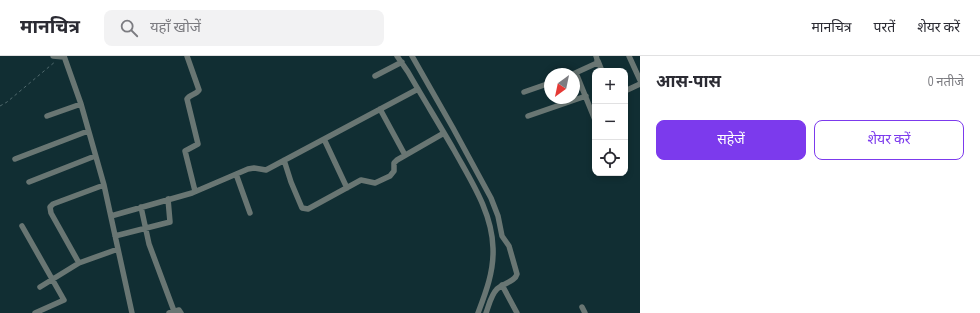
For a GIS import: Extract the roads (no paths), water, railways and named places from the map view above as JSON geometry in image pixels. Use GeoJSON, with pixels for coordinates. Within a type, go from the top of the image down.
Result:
{"type":"FeatureCollection","features":[{"type":"Feature","properties":{"kind":"street"},"geometry":{"type":"LineString","coordinates":[[53,56],[63,57],[81,104],[104,185],[132,313]]}},
{"type":"Feature","properties":{"kind":"street"},"geometry":{"type":"LineString","coordinates":[[187,56],[199,90],[187,99],[198,144],[185,151],[195,191]]}},
{"type":"Feature","properties":{"kind":"street"},"geometry":{"type":"LineString","coordinates":[[398,56],[481,199],[488,219],[492,236],[493,254],[491,276],[478,313]]}},
{"type":"Feature","properties":{"kind":"street"},"geometry":{"type":"LineString","coordinates":[[412,56],[483,182],[494,206],[502,236],[509,246],[518,274],[516,278],[502,285],[495,292],[486,313]]}},
{"type":"Feature","properties":{"kind":"street"},"geometry":{"type":"LineString","coordinates":[[629,56],[640,80]]}},
{"type":"Feature","properties":{"kind":"street"},"geometry":{"type":"LineString","coordinates":[[580,70],[595,64],[597,59]]}},
{"type":"Feature","properties":{"kind":"street"},"geometry":{"type":"LineString","coordinates":[[375,76],[402,62]]}},
{"type":"Feature","properties":{"kind":"street"},"geometry":{"type":"LineString","coordinates":[[580,84],[592,112]]}},
{"type":"Feature","properties":{"kind":"street"},"geometry":{"type":"LineString","coordinates":[[628,90],[640,84]]}},
{"type":"Feature","properties":{"kind":"street"},"geometry":{"type":"LineString","coordinates":[[524,92],[544,85]]}},
{"type":"Feature","properties":{"kind":"street"},"geometry":{"type":"LineString","coordinates":[[111,216],[195,191],[254,168],[266,170],[418,89]]}},
{"type":"Feature","properties":{"kind":"street"},"geometry":{"type":"LineString","coordinates":[[528,116],[586,96]]}},
{"type":"Feature","properties":{"kind":"street"},"geometry":{"type":"LineString","coordinates":[[48,116],[81,104]]}},
{"type":"Feature","properties":{"kind":"street"},"geometry":{"type":"LineString","coordinates":[[380,109],[405,155]]}},
{"type":"Feature","properties":{"kind":"street"},"geometry":{"type":"LineString","coordinates":[[15,159],[88,131]]}},
{"type":"Feature","properties":{"kind":"street"},"geometry":{"type":"LineString","coordinates":[[284,160],[303,209],[308,210],[361,180],[377,183],[390,176],[394,171],[396,161],[444,133]]}},
{"type":"Feature","properties":{"kind":"street"},"geometry":{"type":"LineString","coordinates":[[324,139],[347,188]]}},
{"type":"Feature","properties":{"kind":"street"},"geometry":{"type":"LineString","coordinates":[[29,182],[95,156]]}},
{"type":"Feature","properties":{"kind":"street"},"geometry":{"type":"LineString","coordinates":[[236,174],[250,213]]}},
{"type":"Feature","properties":{"kind":"street"},"geometry":{"type":"LineString","coordinates":[[79,263],[51,213],[50,207],[53,204],[104,185]]}},
{"type":"Feature","properties":{"kind":"street"},"geometry":{"type":"LineString","coordinates":[[115,236],[170,222],[168,199]]}},
{"type":"Feature","properties":{"kind":"street"},"geometry":{"type":"LineString","coordinates":[[141,207],[149,244],[172,312],[179,310],[181,313]]}},
{"type":"Feature","properties":{"kind":"street"},"geometry":{"type":"LineString","coordinates":[[22,226],[64,300],[35,313]]}},
{"type":"Feature","properties":{"kind":"street"},"geometry":{"type":"LineString","coordinates":[[40,287],[79,263],[118,249]]}},
{"type":"Feature","properties":{"kind":"street"},"geometry":{"type":"LineString","coordinates":[[502,285],[517,313]]}}]}
